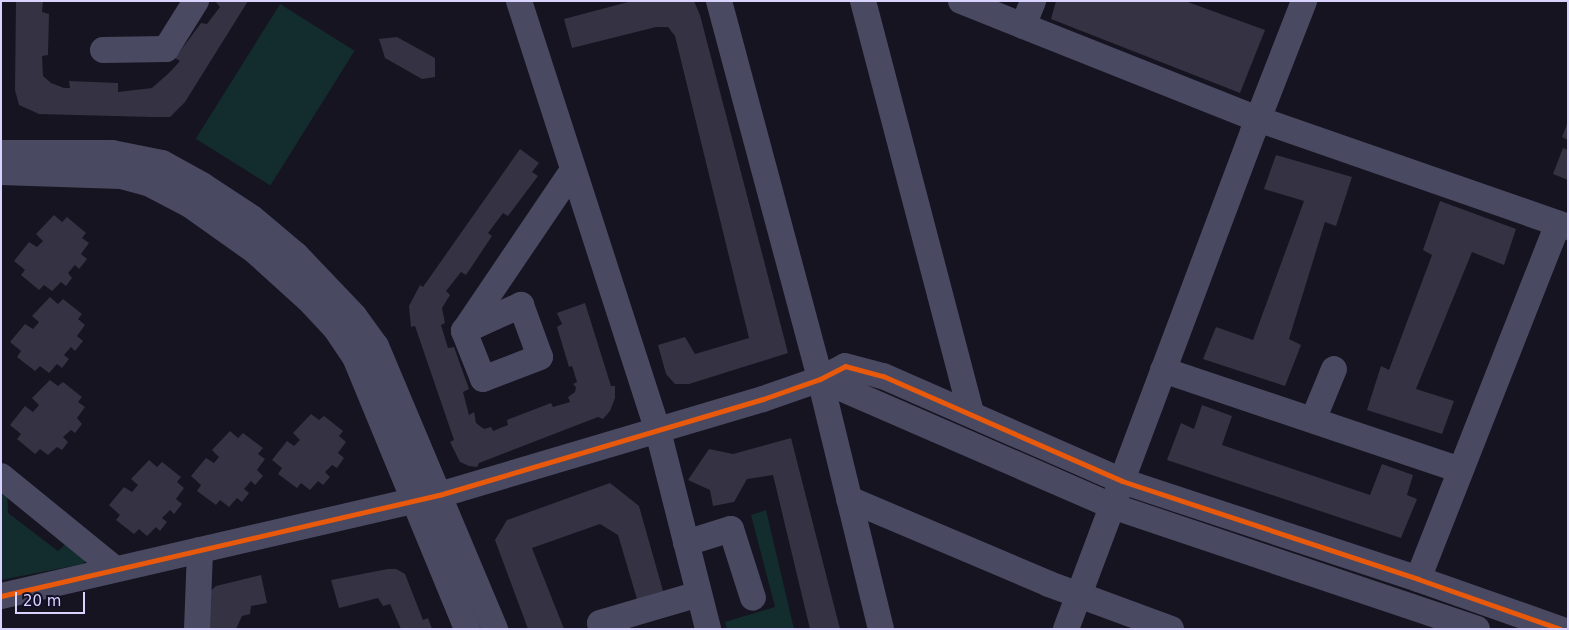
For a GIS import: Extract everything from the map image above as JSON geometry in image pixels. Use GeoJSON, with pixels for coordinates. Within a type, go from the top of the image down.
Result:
{"type":"FeatureCollection","features":[{"type":"Feature","properties":{"kind":"street"},"geometry":{"type":"LineString","coordinates":[[103,50],[166,50],[196,1]]}},
{"type":"Feature","properties":{"kind":"street"},"geometry":{"type":"LineString","coordinates":[[519,1],[658,431],[708,629]]}},
{"type":"Feature","properties":{"kind":"street"},"geometry":{"type":"LineString","coordinates":[[719,1],[820,379],[881,629]]}},
{"type":"Feature","properties":{"kind":"street"},"geometry":{"type":"LineString","coordinates":[[863,1],[971,414]]}},
{"type":"Feature","properties":{"kind":"street"},"geometry":{"type":"LineString","coordinates":[[961,1],[1258,120],[1563,226],[1461,470],[1418,579]]}},
{"type":"Feature","properties":{"kind":"street"},"geometry":{"type":"LineString","coordinates":[[1023,26],[1033,1]]}},
{"type":"Feature","properties":{"kind":"street"},"geometry":{"type":"LineString","coordinates":[[1066,629],[1304,1]]}},
{"type":"Feature","properties":{"kind":"street"},"geometry":{"type":"LineString","coordinates":[[1,153],[112,153],[162,163],[202,185],[252,218],[296,255],[354,316],[376,346],[495,629]]}},
{"type":"Feature","properties":{"kind":"street"},"geometry":{"type":"LineString","coordinates":[[464,331],[574,170]]}},
{"type":"Feature","properties":{"kind":"street"},"geometry":{"type":"LineString","coordinates":[[1,172],[121,176],[148,183],[190,205],[255,251],[309,300],[336,329],[355,357],[467,629]]}},
{"type":"Feature","properties":{"kind":"street"},"geometry":{"type":"LineString","coordinates":[[1,596],[439,495],[763,399],[820,379],[844,366],[883,376],[1122,481],[1418,579],[1560,629]]}},
{"type":"Feature","properties":{"kind":"street"},"geometry":{"type":"LineString","coordinates":[[1313,420],[1333,369]]}},
{"type":"Feature","properties":{"kind":"street"},"geometry":{"type":"LineString","coordinates":[[1164,370],[1461,470]]}},
{"type":"Feature","properties":{"kind":"street"},"geometry":{"type":"LineString","coordinates":[[820,379],[1112,506],[1477,629]]}},
{"type":"Feature","properties":{"kind":"street"},"geometry":{"type":"LineString","coordinates":[[1,476],[115,569]]}},
{"type":"Feature","properties":{"kind":"street"},"geometry":{"type":"LineString","coordinates":[[849,499],[1080,596],[1171,629]]}},
{"type":"Feature","properties":{"kind":"street"},"geometry":{"type":"LineString","coordinates":[[686,543],[731,530],[753,598]]}},
{"type":"Feature","properties":{"kind":"street"},"geometry":{"type":"LineString","coordinates":[[197,629],[200,550]]}},
{"type":"Feature","properties":{"kind":"street"},"geometry":{"type":"LineString","coordinates":[[602,629],[600,623],[699,594]]}},
{"type":"Feature","properties":{"kind":"green space"},"geometry":{"type":"Polygon","coordinates":[[[280,4],[355,51],[270,185],[196,139],[280,4]]]}},
{"type":"Feature","properties":{"kind":"green space"},"geometry":{"type":"Polygon","coordinates":[[[1,487],[7,488],[8,513],[58,551],[68,542],[88,557],[83,564],[1,580],[1,487]]]}},
{"type":"Feature","properties":{"kind":"green space"},"geometry":{"type":"Polygon","coordinates":[[[766,510],[794,629],[727,629],[725,622],[775,607],[751,515],[766,510]]]}},
{"type":"Feature","properties":{"kind":"building"},"geometry":{"type":"Polygon","coordinates":[[[16,1],[43,1],[42,12],[49,14],[48,55],[42,56],[43,76],[51,83],[64,88],[70,88],[69,81],[118,83],[118,92],[152,88],[170,72],[180,61],[175,58],[201,23],[207,24],[220,7],[215,1],[248,1],[185,102],[170,117],[152,117],[39,114],[19,105],[15,90],[16,1]]]}},
{"type":"Feature","properties":{"kind":"building"},"geometry":{"type":"Polygon","coordinates":[[[632,1],[694,1],[700,15],[788,353],[689,384],[675,384],[666,374],[658,345],[685,337],[695,354],[749,338],[675,36],[668,27],[656,27],[572,48],[564,19],[632,1]]]}},
{"type":"Feature","properties":{"kind":"building"},"geometry":{"type":"Polygon","coordinates":[[[1056,1],[1185,1],[1265,30],[1240,93],[1051,19],[1056,1]]]}},
{"type":"Feature","properties":{"kind":"building"},"geometry":{"type":"Polygon","coordinates":[[[397,37],[435,58],[435,77],[422,79],[385,58],[379,39],[397,37]]]}},
{"type":"Feature","properties":{"kind":"building"},"geometry":{"type":"Polygon","coordinates":[[[1568,122],[1568,140],[1562,137],[1568,122]]]}},
{"type":"Feature","properties":{"kind":"building"},"geometry":{"type":"Polygon","coordinates":[[[1563,148],[1568,150],[1568,180],[1553,174],[1563,148]]]}},
{"type":"Feature","properties":{"kind":"building"},"geometry":{"type":"Polygon","coordinates":[[[520,149],[539,163],[532,172],[538,176],[508,216],[503,213],[488,233],[492,236],[466,275],[461,272],[446,291],[450,295],[442,308],[445,323],[441,325],[448,348],[454,347],[469,389],[463,392],[469,415],[474,412],[476,423],[484,429],[491,427],[493,431],[508,425],[507,420],[551,403],[553,407],[570,402],[568,397],[575,392],[576,387],[573,384],[577,382],[572,366],[569,367],[557,327],[562,324],[557,313],[585,303],[611,386],[615,386],[615,398],[610,411],[603,419],[598,417],[479,463],[477,467],[469,466],[460,462],[450,442],[454,440],[415,326],[411,327],[409,306],[420,285],[423,287],[520,149]]]}},
{"type":"Feature","properties":{"kind":"building"},"geometry":{"type":"Polygon","coordinates":[[[1276,155],[1352,177],[1336,226],[1325,222],[1289,339],[1301,345],[1285,386],[1203,359],[1216,327],[1253,340],[1304,201],[1264,189],[1276,155]]]}},
{"type":"Feature","properties":{"kind":"building"},"geometry":{"type":"Polygon","coordinates":[[[1440,201],[1516,229],[1504,265],[1472,252],[1416,389],[1454,401],[1442,434],[1367,410],[1381,366],[1389,370],[1432,255],[1423,250],[1440,201]]]}},
{"type":"Feature","properties":{"kind":"building"},"geometry":{"type":"Polygon","coordinates":[[[54,215],[62,222],[67,217],[86,233],[82,238],[89,243],[81,254],[87,259],[79,269],[75,265],[68,273],[72,278],[66,286],[61,282],[52,291],[44,285],[39,290],[21,275],[25,270],[14,261],[29,242],[37,247],[43,241],[36,234],[54,215]]]}},
{"type":"Feature","properties":{"kind":"building"},"geometry":{"type":"Polygon","coordinates":[[[50,297],[58,304],[63,299],[82,314],[78,319],[85,325],[77,336],[83,341],[75,351],[71,347],[64,355],[69,359],[62,368],[57,364],[49,373],[40,366],[35,371],[17,357],[21,351],[10,342],[25,324],[33,329],[39,322],[32,316],[50,297]]]}},
{"type":"Feature","properties":{"kind":"building"},"geometry":{"type":"Polygon","coordinates":[[[50,380],[58,386],[63,382],[82,397],[78,402],[85,407],[77,418],[82,424],[75,433],[71,430],[63,437],[68,442],[62,450],[57,447],[48,455],[40,449],[35,454],[17,439],[21,434],[10,425],[25,406],[33,412],[39,405],[32,398],[50,380]]]}},
{"type":"Feature","properties":{"kind":"building"},"geometry":{"type":"Polygon","coordinates":[[[1202,405],[1232,416],[1222,445],[1370,495],[1382,464],[1413,475],[1407,495],[1417,499],[1401,538],[1167,460],[1181,423],[1194,429],[1202,405]]]}},
{"type":"Feature","properties":{"kind":"building"},"geometry":{"type":"Polygon","coordinates":[[[311,414],[319,420],[324,416],[343,431],[339,436],[346,442],[338,453],[344,458],[337,468],[332,465],[325,472],[330,477],[323,485],[318,481],[310,490],[301,483],[297,488],[278,474],[282,468],[272,460],[287,441],[294,446],[300,440],[293,433],[311,414]]]}},
{"type":"Feature","properties":{"kind":"building"},"geometry":{"type":"Polygon","coordinates":[[[230,431],[238,438],[243,433],[263,448],[258,454],[265,459],[257,470],[263,476],[255,485],[251,481],[244,489],[249,493],[242,502],[237,498],[229,507],[220,500],[216,505],[197,491],[201,485],[191,476],[206,458],[214,463],[219,457],[212,450],[230,431]]]}},
{"type":"Feature","properties":{"kind":"building"},"geometry":{"type":"Polygon","coordinates":[[[791,438],[840,629],[810,629],[773,475],[747,479],[734,502],[713,506],[710,490],[688,480],[709,449],[733,454],[791,438]]]}},
{"type":"Feature","properties":{"kind":"building"},"geometry":{"type":"Polygon","coordinates":[[[149,460],[157,467],[162,462],[181,477],[177,482],[184,488],[176,499],[182,504],[174,514],[170,510],[162,518],[167,522],[160,531],[156,527],[147,536],[139,529],[134,534],[116,520],[120,515],[109,505],[124,487],[132,492],[138,485],[131,479],[149,460]]]}},
{"type":"Feature","properties":{"kind":"building"},"geometry":{"type":"Polygon","coordinates":[[[610,483],[639,506],[663,591],[637,599],[618,535],[600,524],[532,548],[564,629],[528,629],[495,540],[507,520],[610,483]]]}},
{"type":"Feature","properties":{"kind":"building"},"geometry":{"type":"Polygon","coordinates":[[[396,569],[405,574],[423,620],[428,618],[432,629],[401,629],[390,604],[383,606],[378,598],[339,608],[331,580],[396,569]]]}},
{"type":"Feature","properties":{"kind":"building"},"geometry":{"type":"Polygon","coordinates":[[[261,575],[267,603],[251,606],[250,614],[242,616],[236,629],[206,629],[208,593],[216,586],[261,575]]]}},
{"type":"Feature","properties":{"kind":"cycle path"},"geometry":{"type":"LineString","coordinates":[[1,596],[439,495],[763,399],[820,379],[845,366],[883,376],[1122,481],[1418,579],[1560,629]]}}]}
